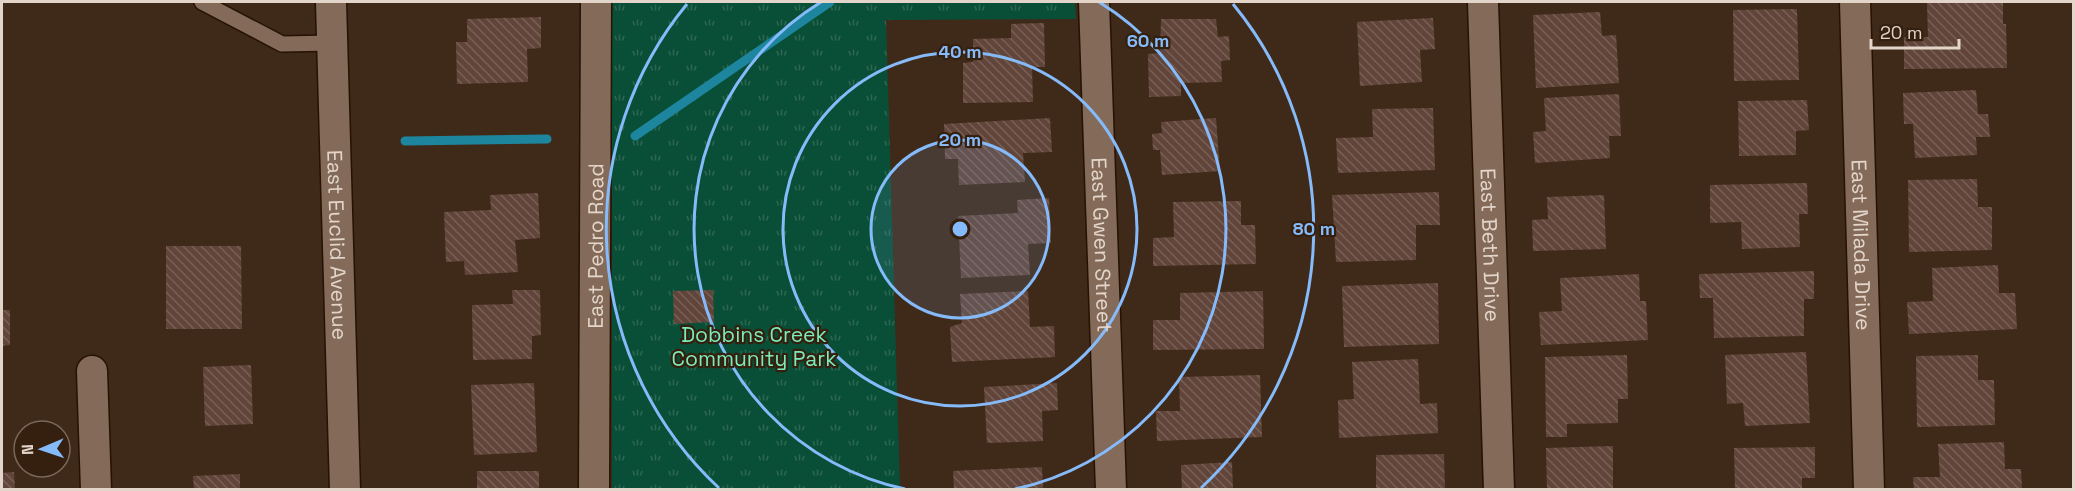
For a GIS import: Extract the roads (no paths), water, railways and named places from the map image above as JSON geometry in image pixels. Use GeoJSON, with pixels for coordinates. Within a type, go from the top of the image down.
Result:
{"type":"FeatureCollection","features":[{"type":"Feature","properties":{"kind":"street","name":"East Euclid Avenue"},"geometry":{"type":"LineString","coordinates":[[331,2],[345,489]]}},
{"type":"Feature","properties":{"kind":"street","name":"East Pedro Road"},"geometry":{"type":"LineString","coordinates":[[594,489],[596,2]]}},
{"type":"Feature","properties":{"kind":"street","name":"East Gwen Street"},"geometry":{"type":"LineString","coordinates":[[1094,2],[1111,489]]}},
{"type":"Feature","properties":{"kind":"street","name":"East Beth Drive"},"geometry":{"type":"LineString","coordinates":[[1483,2],[1499,489]]}},
{"type":"Feature","properties":{"kind":"street","name":"East Milada Drive"},"geometry":{"type":"LineString","coordinates":[[1855,2],[1869,489]]}},
{"type":"Feature","properties":{"kind":"street"},"geometry":{"type":"LineString","coordinates":[[92,371],[96,489]]}},
{"type":"Feature","properties":{"kind":"lane"},"geometry":{"type":"LineString","coordinates":[[202,2],[282,44],[332,43]]}},
{"type":"Feature","properties":{"kind":"waterway"},"geometry":{"type":"LineString","coordinates":[[635,136],[830,2]]}},
{"type":"Feature","properties":{"kind":"waterway"},"geometry":{"type":"LineString","coordinates":[[405,141],[547,139]]}},
{"type":"Feature","properties":{"kind":"park label","name":"Dobbins Creek Community Park"},"geometry":{"type":"Point","coordinates":[754,346]}}]}
